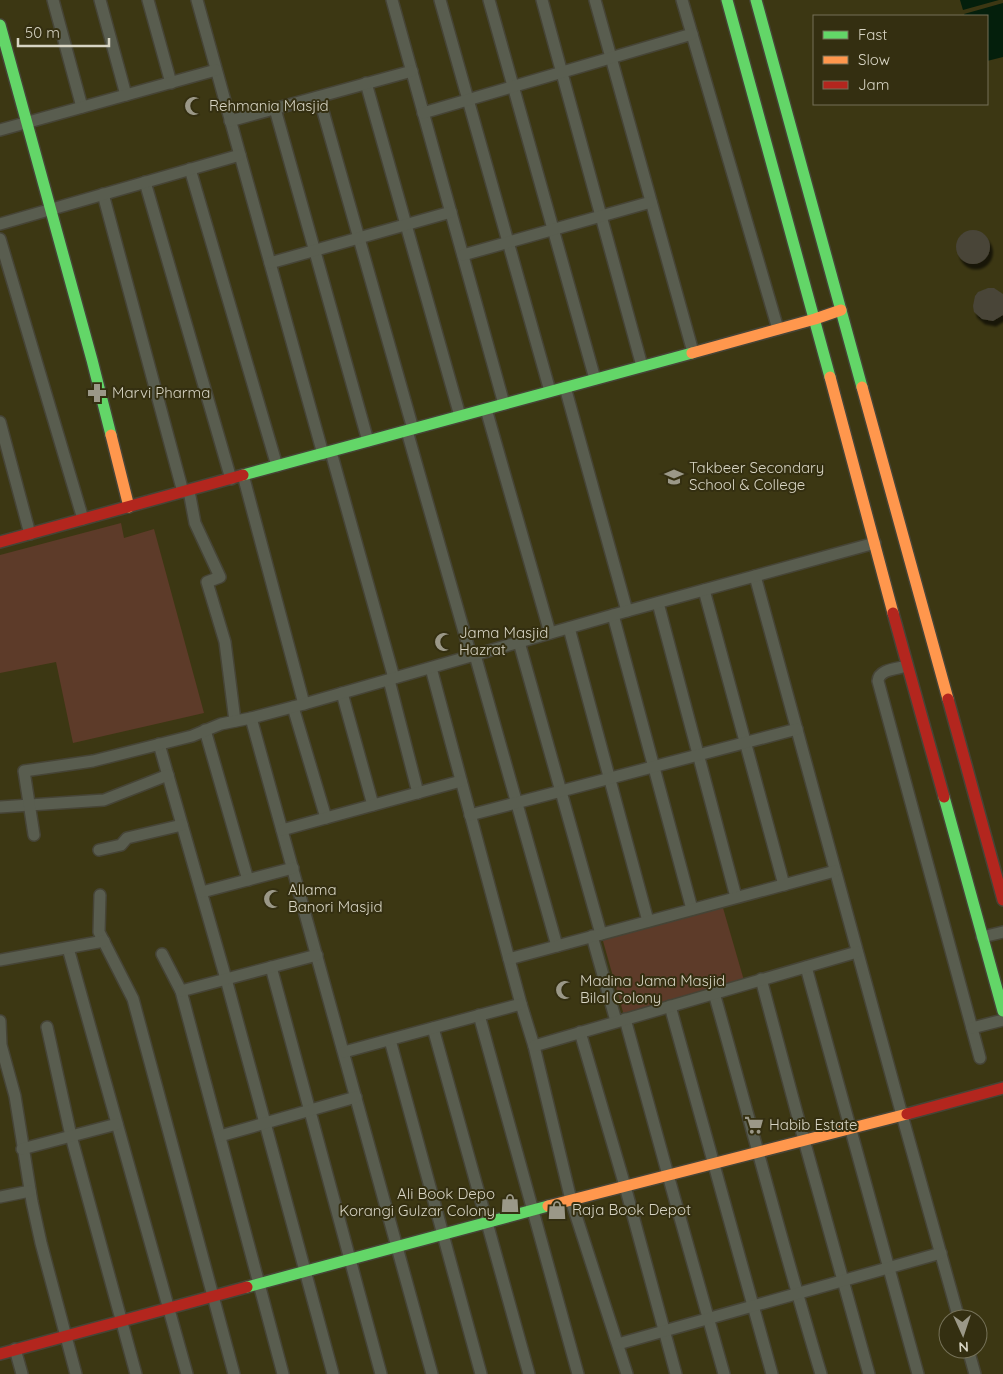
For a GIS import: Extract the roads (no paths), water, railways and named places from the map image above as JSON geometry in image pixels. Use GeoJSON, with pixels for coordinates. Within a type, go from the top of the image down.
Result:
{"type":"FeatureCollection","features":[{"type":"Feature","properties":{"kind":"street"},"geometry":{"type":"LineString","coordinates":[[53,0],[82,107]]}},
{"type":"Feature","properties":{"kind":"street"},"geometry":{"type":"LineString","coordinates":[[100,0],[126,95]]}},
{"type":"Feature","properties":{"kind":"street"},"geometry":{"type":"LineString","coordinates":[[148,0],[171,83]]}},
{"type":"Feature","properties":{"kind":"street"},"geometry":{"type":"LineString","coordinates":[[197,0],[270,263],[392,679],[418,793]]}},
{"type":"Feature","properties":{"kind":"street"},"geometry":{"type":"LineString","coordinates":[[392,0],[504,404]]}},
{"type":"Feature","properties":{"kind":"street"},"geometry":{"type":"LineString","coordinates":[[440,0],[550,392]]}},
{"type":"Feature","properties":{"kind":"street"},"geometry":{"type":"LineString","coordinates":[[489,0],[595,379]]}},
{"type":"Feature","properties":{"kind":"street"},"geometry":{"type":"LineString","coordinates":[[542,0],[642,366]]}},
{"type":"Feature","properties":{"kind":"street"},"geometry":{"type":"LineString","coordinates":[[595,0],[693,352]]}},
{"type":"Feature","properties":{"kind":"street"},"geometry":{"type":"LineString","coordinates":[[682,0],[778,329]]}},
{"type":"Feature","properties":{"kind":"street"},"geometry":{"type":"LineString","coordinates":[[727,0],[875,543],[903,667],[966,874],[1003,1011]]}},
{"type":"Feature","properties":{"kind":"street"},"geometry":{"type":"LineString","coordinates":[[756,0],[1003,900]]}},
{"type":"Feature","properties":{"kind":"street"},"geometry":{"type":"LineString","coordinates":[[0,25],[92,360],[129,507]]}},
{"type":"Feature","properties":{"kind":"street"},"geometry":{"type":"LineString","coordinates":[[423,113],[692,34]]}},
{"type":"Feature","properties":{"kind":"street"},"geometry":{"type":"LineString","coordinates":[[0,130],[216,70]]}},
{"type":"Feature","properties":{"kind":"street"},"geometry":{"type":"LineString","coordinates":[[230,121],[412,71]]}},
{"type":"Feature","properties":{"kind":"street"},"geometry":{"type":"LineString","coordinates":[[366,84],[460,416]]}},
{"type":"Feature","properties":{"kind":"street"},"geometry":{"type":"LineString","coordinates":[[319,96],[410,430],[557,946]]}},
{"type":"Feature","properties":{"kind":"street"},"geometry":{"type":"LineString","coordinates":[[275,109],[368,442]]}},
{"type":"Feature","properties":{"kind":"street"},"geometry":{"type":"LineString","coordinates":[[0,224],[240,155]]}},
{"type":"Feature","properties":{"kind":"street"},"geometry":{"type":"LineString","coordinates":[[190,169],[276,466]]}},
{"type":"Feature","properties":{"kind":"street"},"geometry":{"type":"LineString","coordinates":[[145,182],[231,479]]}},
{"type":"Feature","properties":{"kind":"street"},"geometry":{"type":"LineString","coordinates":[[103,194],[195,523],[220,576],[207,582],[226,642],[235,721]]}},
{"type":"Feature","properties":{"kind":"street"},"geometry":{"type":"LineString","coordinates":[[463,255],[651,202]]}},
{"type":"Feature","properties":{"kind":"street"},"geometry":{"type":"LineString","coordinates":[[270,263],[451,212]]}},
{"type":"Feature","properties":{"kind":"street"},"geometry":{"type":"LineString","coordinates":[[0,239],[83,520]]}},
{"type":"Feature","properties":{"kind":"street"},"geometry":{"type":"LineString","coordinates":[[0,542],[565,388],[842,310]]}},
{"type":"Feature","properties":{"kind":"street"},"geometry":{"type":"LineString","coordinates":[[565,388],[627,611]]}},
{"type":"Feature","properties":{"kind":"street"},"geometry":{"type":"LineString","coordinates":[[486,409],[550,634]]}},
{"type":"Feature","properties":{"kind":"street"},"geometry":{"type":"LineString","coordinates":[[0,422],[30,534]]}},
{"type":"Feature","properties":{"kind":"street"},"geometry":{"type":"LineString","coordinates":[[243,476],[326,818]]}},
{"type":"Feature","properties":{"kind":"street"},"geometry":{"type":"LineString","coordinates":[[34,835],[24,771],[93,761],[192,736],[221,724],[299,706],[627,611],[875,543]]}},
{"type":"Feature","properties":{"kind":"street"},"geometry":{"type":"LineString","coordinates":[[755,576],[956,1309]]}},
{"type":"Feature","properties":{"kind":"street"},"geometry":{"type":"LineString","coordinates":[[704,590],[784,884]]}},
{"type":"Feature","properties":{"kind":"street"},"geometry":{"type":"LineString","coordinates":[[658,603],[736,898]]}},
{"type":"Feature","properties":{"kind":"street"},"geometry":{"type":"LineString","coordinates":[[613,615],[692,909]]}},
{"type":"Feature","properties":{"kind":"street"},"geometry":{"type":"LineString","coordinates":[[569,628],[648,921]]}},
{"type":"Feature","properties":{"kind":"street"},"geometry":{"type":"LineString","coordinates":[[519,642],[561,791],[596,935],[668,1175],[724,1374]]}},
{"type":"Feature","properties":{"kind":"street"},"geometry":{"type":"LineString","coordinates":[[903,667],[882,672],[878,676],[878,680],[987,1024],[980,1058]]}},
{"type":"Feature","properties":{"kind":"street"},"geometry":{"type":"LineString","coordinates":[[431,668],[521,1004],[534,1046],[571,1200],[627,1374]]}},
{"type":"Feature","properties":{"kind":"street"},"geometry":{"type":"LineString","coordinates":[[342,693],[373,805]]}},
{"type":"Feature","properties":{"kind":"street"},"geometry":{"type":"LineString","coordinates":[[251,718],[432,1374]]}},
{"type":"Feature","properties":{"kind":"street"},"geometry":{"type":"LineString","coordinates":[[470,815],[797,729]]}},
{"type":"Feature","properties":{"kind":"street"},"geometry":{"type":"LineString","coordinates":[[205,730],[248,880]]}},
{"type":"Feature","properties":{"kind":"street"},"geometry":{"type":"LineString","coordinates":[[159,744],[202,892],[333,1374]]}},
{"type":"Feature","properties":{"kind":"street"},"geometry":{"type":"LineString","coordinates":[[0,806],[104,800],[168,776]]}},
{"type":"Feature","properties":{"kind":"street"},"geometry":{"type":"LineString","coordinates":[[282,830],[461,781]]}},
{"type":"Feature","properties":{"kind":"street"},"geometry":{"type":"LineString","coordinates":[[99,850],[120,846],[127,838],[182,825]]}},
{"type":"Feature","properties":{"kind":"street"},"geometry":{"type":"LineString","coordinates":[[202,892],[292,868]]}},
{"type":"Feature","properties":{"kind":"street"},"geometry":{"type":"LineString","coordinates":[[509,958],[835,871]]}},
{"type":"Feature","properties":{"kind":"street"},"geometry":{"type":"LineString","coordinates":[[100,895],[99,932],[133,998],[234,1374]]}},
{"type":"Feature","properties":{"kind":"street"},"geometry":{"type":"LineString","coordinates":[[982,937],[1003,932]]}},
{"type":"Feature","properties":{"kind":"street"},"geometry":{"type":"LineString","coordinates":[[0,960],[104,941]]}},
{"type":"Feature","properties":{"kind":"street"},"geometry":{"type":"LineString","coordinates":[[68,948],[187,1374]]}},
{"type":"Feature","properties":{"kind":"street"},"geometry":{"type":"LineString","coordinates":[[534,1046],[857,952]]}},
{"type":"Feature","properties":{"kind":"street"},"geometry":{"type":"LineString","coordinates":[[162,954],[181,990],[283,1374]]}},
{"type":"Feature","properties":{"kind":"street"},"geometry":{"type":"LineString","coordinates":[[181,990],[317,955]]}},
{"type":"Feature","properties":{"kind":"street"},"geometry":{"type":"LineString","coordinates":[[271,967],[381,1374]]}},
{"type":"Feature","properties":{"kind":"street"},"geometry":{"type":"LineString","coordinates":[[806,967],[918,1374]]}},
{"type":"Feature","properties":{"kind":"street"},"geometry":{"type":"LineString","coordinates":[[761,980],[870,1374]]}},
{"type":"Feature","properties":{"kind":"street"},"geometry":{"type":"LineString","coordinates":[[714,993],[821,1374]]}},
{"type":"Feature","properties":{"kind":"street"},"geometry":{"type":"LineString","coordinates":[[344,1052],[521,1004]]}},
{"type":"Feature","properties":{"kind":"street"},"geometry":{"type":"LineString","coordinates":[[670,1006],[772,1374]]}},
{"type":"Feature","properties":{"kind":"street"},"geometry":{"type":"LineString","coordinates":[[479,1015],[578,1374]]}},
{"type":"Feature","properties":{"kind":"street"},"geometry":{"type":"LineString","coordinates":[[0,1021],[3,1060],[15,1096],[22,1149],[41,1243],[76,1374]]}},
{"type":"Feature","properties":{"kind":"street"},"geometry":{"type":"LineString","coordinates":[[48,1027],[71,1136],[136,1374]]}},
{"type":"Feature","properties":{"kind":"street"},"geometry":{"type":"LineString","coordinates":[[433,1028],[530,1374]]}},
{"type":"Feature","properties":{"kind":"street"},"geometry":{"type":"LineString","coordinates":[[580,1032],[625,1186],[676,1374]]}},
{"type":"Feature","properties":{"kind":"street"},"geometry":{"type":"LineString","coordinates":[[390,1040],[482,1374]]}},
{"type":"Feature","properties":{"kind":"street"},"geometry":{"type":"LineString","coordinates":[[0,1354],[487,1222],[1001,1089]]}},
{"type":"Feature","properties":{"kind":"street"},"geometry":{"type":"LineString","coordinates":[[220,1136],[356,1097]]}},
{"type":"Feature","properties":{"kind":"street"},"geometry":{"type":"LineString","coordinates":[[22,1149],[117,1124]]}},
{"type":"Feature","properties":{"kind":"street"},"geometry":{"type":"LineString","coordinates":[[0,1197],[30,1191]]}},
{"type":"Feature","properties":{"kind":"street"},"geometry":{"type":"LineString","coordinates":[[618,1344],[941,1253]]}},
{"type":"Feature","properties":{"kind":"street"},"geometry":{"type":"LineString","coordinates":[[15,1349],[22,1374]]}},
{"type":"Feature","properties":{"kind":"street"},"geometry":{"type":"LineString","coordinates":[[971,1359],[975,1374]]}},
{"type":"Feature","properties":{"kind":"place","name":"Rehmania Masjid"},"geometry":{"type":"Point","coordinates":[194,106]}},
{"type":"Feature","properties":{"kind":"place","name":"Marvi Pharma"},"geometry":{"type":"Point","coordinates":[97,393]}},
{"type":"Feature","properties":{"kind":"place","name":"Takbeer Secondary School & College"},"geometry":{"type":"Point","coordinates":[674,477]}},
{"type":"Feature","properties":{"kind":"place","name":"Jama Masjid Hazrat"},"geometry":{"type":"Point","coordinates":[444,642]}},
{"type":"Feature","properties":{"kind":"place","name":"Allama Banori Masjid"},"geometry":{"type":"Point","coordinates":[273,899]}},
{"type":"Feature","properties":{"kind":"place","name":"Madina Jama Masjid Bilal Colony"},"geometry":{"type":"Point","coordinates":[565,990]}},
{"type":"Feature","properties":{"kind":"place","name":"Habib Estate"},"geometry":{"type":"Point","coordinates":[754,1125]}},
{"type":"Feature","properties":{"kind":"place","name":"Ali Book Depo Korangi Gulzar Colony"},"geometry":{"type":"Point","coordinates":[510,1203]}},
{"type":"Feature","properties":{"kind":"place","name":"Raja Book Depot"},"geometry":{"type":"Point","coordinates":[557,1210]}}]}
